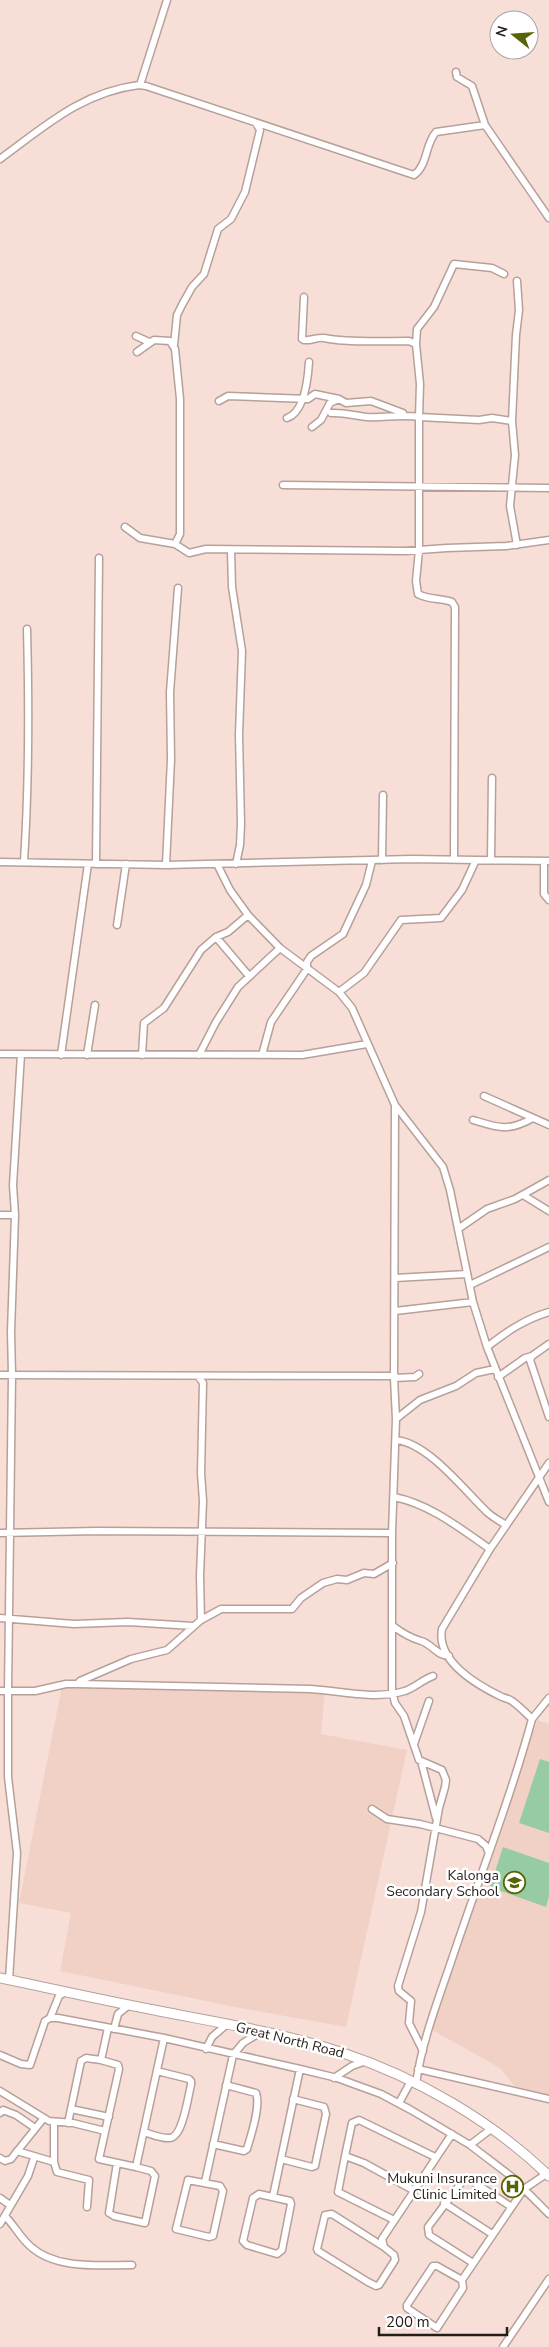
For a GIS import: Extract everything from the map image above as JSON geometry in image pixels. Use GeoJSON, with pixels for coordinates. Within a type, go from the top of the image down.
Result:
{"type":"FeatureCollection","features":[{"type":"Feature","properties":{"kind":"highway","name":"Great North Road"},"geometry":{"type":"LineString","coordinates":[[4,1979],[261,2032],[322,2046],[366,2061],[413,2082],[462,2108],[548,2174]]}},
{"type":"Feature","properties":{"kind":"street"},"geometry":{"type":"LineString","coordinates":[[140,85],[167,0]]}},
{"type":"Feature","properties":{"kind":"street"},"geometry":{"type":"LineString","coordinates":[[456,72],[457,77],[465,80],[475,90],[485,126],[549,218]]}},
{"type":"Feature","properties":{"kind":"street"},"geometry":{"type":"LineString","coordinates":[[0,160],[56,117],[83,100],[140,85],[414,175],[421,168],[431,139],[436,132],[485,126]]}},
{"type":"Feature","properties":{"kind":"street"},"geometry":{"type":"LineString","coordinates":[[174,544],[180,534],[178,453],[180,399],[174,345],[177,316],[192,288],[204,274],[218,229],[231,219],[245,192],[260,130],[256,123]]}},
{"type":"Feature","properties":{"kind":"street"},"geometry":{"type":"LineString","coordinates":[[454,860],[455,607],[452,602],[447,600],[424,597],[418,594],[416,581],[419,550],[420,384],[416,344],[417,329],[420,322],[434,308],[454,264],[492,268],[504,274]]}},
{"type":"Feature","properties":{"kind":"street"},"geometry":{"type":"LineString","coordinates":[[517,281],[519,310],[512,421],[515,455],[510,506],[518,545]]}},
{"type":"Feature","properties":{"kind":"street"},"geometry":{"type":"LineString","coordinates":[[304,297],[302,339],[304,340],[323,338],[329,340],[409,341],[416,344]]}},
{"type":"Feature","properties":{"kind":"street"},"geometry":{"type":"LineString","coordinates":[[136,336],[149,342]]}},
{"type":"Feature","properties":{"kind":"street"},"geometry":{"type":"LineString","coordinates":[[137,352],[149,342],[165,339],[174,345]]}},
{"type":"Feature","properties":{"kind":"street"},"geometry":{"type":"LineString","coordinates":[[287,418],[296,413],[302,399],[309,362]]}},
{"type":"Feature","properties":{"kind":"street"},"geometry":{"type":"LineString","coordinates":[[219,401],[228,396],[308,399],[315,394],[346,403],[371,401],[419,417],[479,420],[492,418],[512,421]]}},
{"type":"Feature","properties":{"kind":"street"},"geometry":{"type":"LineString","coordinates":[[312,427],[321,420],[330,403],[339,400]]}},
{"type":"Feature","properties":{"kind":"street"},"geometry":{"type":"LineString","coordinates":[[331,413],[350,413],[365,417],[409,415]]}},
{"type":"Feature","properties":{"kind":"street"},"geometry":{"type":"LineString","coordinates":[[283,484],[549,488]]}},
{"type":"Feature","properties":{"kind":"street"},"geometry":{"type":"LineString","coordinates":[[125,527],[140,538],[174,544],[189,553],[206,550],[419,550],[518,545],[549,540]]}},
{"type":"Feature","properties":{"kind":"street"},"geometry":{"type":"LineString","coordinates":[[231,551],[232,588],[242,651],[239,734],[242,824],[236,864]]}},
{"type":"Feature","properties":{"kind":"street"},"geometry":{"type":"LineString","coordinates":[[96,864],[99,558]]}},
{"type":"Feature","properties":{"kind":"street"},"geometry":{"type":"LineString","coordinates":[[166,865],[170,760],[170,692],[178,588]]}},
{"type":"Feature","properties":{"kind":"street"},"geometry":{"type":"LineString","coordinates":[[24,861],[27,724],[30,700],[27,629]]}},
{"type":"Feature","properties":{"kind":"street"},"geometry":{"type":"LineString","coordinates":[[491,860],[492,778]]}},
{"type":"Feature","properties":{"kind":"street"},"geometry":{"type":"LineString","coordinates":[[382,860],[383,795]]}},
{"type":"Feature","properties":{"kind":"street"},"geometry":{"type":"LineString","coordinates":[[0,862],[166,865],[382,860],[546,861],[544,894],[549,900]]}},
{"type":"Feature","properties":{"kind":"street"},"geometry":{"type":"LineString","coordinates":[[339,992],[364,973],[401,920],[440,918],[444,915],[462,890],[476,860]]}},
{"type":"Feature","properties":{"kind":"street"},"geometry":{"type":"LineString","coordinates":[[262,1055],[271,1022],[307,969],[307,962],[316,952],[343,934],[366,885],[372,861]]}},
{"type":"Feature","properties":{"kind":"street"},"geometry":{"type":"LineString","coordinates":[[61,1055],[88,864]]}},
{"type":"Feature","properties":{"kind":"street"},"geometry":{"type":"LineString","coordinates":[[117,925],[126,864]]}},
{"type":"Feature","properties":{"kind":"street"},"geometry":{"type":"LineString","coordinates":[[217,864],[230,890],[248,915],[280,948],[339,992],[352,1008],[395,1105],[443,1167],[450,1190],[473,1302],[487,1347],[549,1502]]}},
{"type":"Feature","properties":{"kind":"street"},"geometry":{"type":"LineString","coordinates":[[142,1055],[143,1024],[164,1008],[197,955],[216,937],[228,932],[248,915]]}},
{"type":"Feature","properties":{"kind":"street"},"geometry":{"type":"LineString","coordinates":[[216,937],[249,976]]}},
{"type":"Feature","properties":{"kind":"street"},"geometry":{"type":"LineString","coordinates":[[199,1055],[216,1022],[238,987],[280,948]]}},
{"type":"Feature","properties":{"kind":"street"},"geometry":{"type":"LineString","coordinates":[[87,1055],[95,1005]]}},
{"type":"Feature","properties":{"kind":"street"},"geometry":{"type":"LineString","coordinates":[[0,1054],[313,1054],[367,1044]]}},
{"type":"Feature","properties":{"kind":"street"},"geometry":{"type":"LineString","coordinates":[[4,1979],[17,1853],[8,1777],[8,1618],[11,1332],[15,1215],[13,1185],[21,1054]]}},
{"type":"Feature","properties":{"kind":"street"},"geometry":{"type":"LineString","coordinates":[[484,1096],[549,1125]]}},
{"type":"Feature","properties":{"kind":"street"},"geometry":{"type":"LineString","coordinates":[[395,1105],[394,1377],[396,1440],[392,1533],[393,1692],[395,1703],[404,1716],[413,1745],[421,1761],[436,1825]]}},
{"type":"Feature","properties":{"kind":"street"},"geometry":{"type":"LineString","coordinates":[[473,1120],[506,1129],[523,1124],[533,1118]]}},
{"type":"Feature","properties":{"kind":"street"},"geometry":{"type":"LineString","coordinates":[[458,1229],[487,1209],[523,1195],[549,1180]]}},
{"type":"Feature","properties":{"kind":"street"},"geometry":{"type":"LineString","coordinates":[[523,1195],[549,1211]]}},
{"type":"Feature","properties":{"kind":"street"},"geometry":{"type":"LineString","coordinates":[[0,1215],[15,1215]]}},
{"type":"Feature","properties":{"kind":"street"},"geometry":{"type":"LineString","coordinates":[[470,1286],[549,1247]]}},
{"type":"Feature","properties":{"kind":"street"},"geometry":{"type":"LineString","coordinates":[[395,1278],[467,1274]]}},
{"type":"Feature","properties":{"kind":"street"},"geometry":{"type":"LineString","coordinates":[[395,1311],[473,1302]]}},
{"type":"Feature","properties":{"kind":"street"},"geometry":{"type":"LineString","coordinates":[[487,1347],[512,1328],[534,1316],[549,1312]]}},
{"type":"Feature","properties":{"kind":"street"},"geometry":{"type":"LineString","coordinates":[[498,1377],[549,1344]]}},
{"type":"Feature","properties":{"kind":"street"},"geometry":{"type":"LineString","coordinates":[[532,1356],[530,1360],[549,1417]]}},
{"type":"Feature","properties":{"kind":"street"},"geometry":{"type":"LineString","coordinates":[[396,1419],[420,1400],[456,1386],[476,1373],[495,1369]]}},
{"type":"Feature","properties":{"kind":"street"},"geometry":{"type":"LineString","coordinates":[[0,1375],[415,1377],[419,1374]]}},
{"type":"Feature","properties":{"kind":"street"},"geometry":{"type":"LineString","coordinates":[[201,1620],[203,1501],[201,1473],[202,1377]]}},
{"type":"Feature","properties":{"kind":"street"},"geometry":{"type":"LineString","coordinates":[[396,1440],[406,1442],[420,1450],[457,1480],[488,1513],[506,1525]]}},
{"type":"Feature","properties":{"kind":"street"},"geometry":{"type":"LineString","coordinates":[[532,1719],[511,1700],[469,1678],[449,1656],[441,1641],[443,1625],[490,1548],[549,1464]]}},
{"type":"Feature","properties":{"kind":"street"},"geometry":{"type":"LineString","coordinates":[[394,1497],[410,1501],[436,1513],[490,1548]]}},
{"type":"Feature","properties":{"kind":"street"},"geometry":{"type":"LineString","coordinates":[[0,1533],[392,1533]]}},
{"type":"Feature","properties":{"kind":"street"},"geometry":{"type":"LineString","coordinates":[[78,1684],[80,1681],[132,1659],[167,1650],[201,1620],[224,1608],[292,1609],[301,1598],[323,1583],[334,1580],[347,1580],[364,1573],[374,1574],[392,1563]]}},
{"type":"Feature","properties":{"kind":"street"},"geometry":{"type":"LineString","coordinates":[[0,1618],[74,1624],[128,1622],[193,1626]]}},
{"type":"Feature","properties":{"kind":"street"},"geometry":{"type":"LineString","coordinates":[[393,1626],[416,1640],[422,1641],[441,1655],[449,1656]]}},
{"type":"Feature","properties":{"kind":"street"},"geometry":{"type":"LineString","coordinates":[[0,1656],[9,1656]]}},
{"type":"Feature","properties":{"kind":"street"},"geometry":{"type":"LineString","coordinates":[[0,1691],[35,1691],[66,1684],[78,1684],[311,1689],[371,1695],[417,1687],[425,1679],[433,1676]]}},
{"type":"Feature","properties":{"kind":"street"},"geometry":{"type":"LineString","coordinates":[[398,2103],[413,2082],[418,2069],[488,1851],[506,1805],[532,1719],[549,1698]]}},
{"type":"Feature","properties":{"kind":"street"},"geometry":{"type":"LineString","coordinates":[[413,1745],[430,1701]]}},
{"type":"Feature","properties":{"kind":"street"},"geometry":{"type":"LineString","coordinates":[[421,1761],[440,1769],[446,1780],[421,1912],[398,1988],[411,2001],[409,2023],[423,2051]]}},
{"type":"Feature","properties":{"kind":"street"},"geometry":{"type":"LineString","coordinates":[[372,1809],[387,1819],[436,1825],[478,1839],[484,1843],[488,1851]]}},
{"type":"Feature","properties":{"kind":"street"},"geometry":{"type":"LineString","coordinates":[[0,2054],[21,2064],[30,2065],[42,2027],[45,2021],[50,2018],[59,1996],[65,1992]]}},
{"type":"Feature","properties":{"kind":"street"},"geometry":{"type":"LineString","coordinates":[[102,2060],[111,2029],[118,2014],[129,2005]]}},
{"type":"Feature","properties":{"kind":"street"},"geometry":{"type":"LineString","coordinates":[[50,2018],[164,2038],[300,2069],[381,2094],[470,2145],[512,2177],[549,2214]]}},
{"type":"Feature","properties":{"kind":"street"},"geometry":{"type":"LineString","coordinates":[[206,2049],[212,2037],[226,2025]]}},
{"type":"Feature","properties":{"kind":"street"},"geometry":{"type":"LineString","coordinates":[[205,2182],[233,2055],[243,2044],[261,2032]]}},
{"type":"Feature","properties":{"kind":"street"},"geometry":{"type":"LineString","coordinates":[[136,2168],[164,2038]]}},
{"type":"Feature","properties":{"kind":"street"},"geometry":{"type":"LineString","coordinates":[[68,2123],[81,2061],[86,2058],[118,2065],[119,2069],[99,2159],[117,2163],[136,2168],[151,2171],[155,2176],[144,2223],[114,2216],[109,2213],[117,2163]]}},
{"type":"Feature","properties":{"kind":"street"},"geometry":{"type":"LineString","coordinates":[[334,2078],[352,2066],[366,2061]]}},
{"type":"Feature","properties":{"kind":"street"},"geometry":{"type":"LineString","coordinates":[[273,2196],[300,2069]]}},
{"type":"Feature","properties":{"kind":"street"},"geometry":{"type":"LineString","coordinates":[[418,2069],[549,2100]]}},
{"type":"Feature","properties":{"kind":"street"},"geometry":{"type":"LineString","coordinates":[[144,2132],[170,2138],[177,2135],[181,2126],[191,2081],[156,2071]]}},
{"type":"Feature","properties":{"kind":"street"},"geometry":{"type":"LineString","coordinates":[[213,2144],[244,2151],[247,2150],[254,2124],[258,2098],[256,2093],[226,2085]]}},
{"type":"Feature","properties":{"kind":"street"},"geometry":{"type":"LineString","coordinates":[[0,2091],[43,2119],[105,2131]]}},
{"type":"Feature","properties":{"kind":"street"},"geometry":{"type":"LineString","coordinates":[[281,2159],[312,2167],[315,2166],[326,2114],[324,2107],[293,2099]]}},
{"type":"Feature","properties":{"kind":"street"},"geometry":{"type":"LineString","coordinates":[[72,2108],[109,2117]]}},
{"type":"Feature","properties":{"kind":"street"},"geometry":{"type":"LineString","coordinates":[[0,2112],[3,2110],[16,2115],[35,2128]]}},
{"type":"Feature","properties":{"kind":"street"},"geometry":{"type":"LineString","coordinates":[[0,2158],[5,2161],[11,2159],[43,2119]]}},
{"type":"Feature","properties":{"kind":"street"},"geometry":{"type":"LineString","coordinates":[[394,2220],[338,2192],[352,2123],[359,2120],[435,2157]]}},
{"type":"Feature","properties":{"kind":"street"},"geometry":{"type":"LineString","coordinates":[[54,2122],[54,2162],[57,2172],[89,2180],[88,2207]]}},
{"type":"Feature","properties":{"kind":"street"},"geometry":{"type":"LineString","coordinates":[[470,2145],[491,2129]]}},
{"type":"Feature","properties":{"kind":"street"},"geometry":{"type":"LineString","coordinates":[[384,2247],[332,2214],[325,2215],[317,2249],[376,2286],[395,2260],[394,2255],[384,2247],[382,2239],[452,2134]]}},
{"type":"Feature","properties":{"kind":"street"},"geometry":{"type":"LineString","coordinates":[[17,2151],[34,2158],[54,2162]]}},
{"type":"Feature","properties":{"kind":"street"},"geometry":{"type":"LineString","coordinates":[[345,2156],[364,2163],[413,2190]]}},
{"type":"Feature","properties":{"kind":"street"},"geometry":{"type":"LineString","coordinates":[[0,2224],[28,2176],[34,2158]]}},
{"type":"Feature","properties":{"kind":"street"},"geometry":{"type":"LineString","coordinates":[[462,2280],[437,2266],[433,2266],[407,2305],[407,2308],[437,2328],[463,2288],[462,2280],[510,2206],[524,2189],[548,2174]]}},
{"type":"Feature","properties":{"kind":"street"},"geometry":{"type":"LineString","coordinates":[[473,2263],[429,2235],[428,2227],[444,2203],[462,2180],[466,2178],[510,2206]]}},
{"type":"Feature","properties":{"kind":"street"},"geometry":{"type":"LineString","coordinates":[[188,2180],[205,2182],[220,2186],[223,2191],[212,2236],[209,2238],[176,2229],[188,2180]]}},
{"type":"Feature","properties":{"kind":"street"},"geometry":{"type":"LineString","coordinates":[[255,2195],[273,2196],[290,2201],[292,2206],[282,2250],[277,2254],[248,2245],[243,2241],[255,2195]]}},
{"type":"Feature","properties":{"kind":"street"},"geometry":{"type":"LineString","coordinates":[[0,2198],[10,2205]]}},
{"type":"Feature","properties":{"kind":"street"},"geometry":{"type":"LineString","coordinates":[[444,2203],[492,2234]]}},
{"type":"Feature","properties":{"kind":"street"},"geometry":{"type":"LineString","coordinates":[[5,2216],[28,2245],[38,2252],[79,2265],[132,2265]]}},
{"type":"Feature","properties":{"kind":"street"},"geometry":{"type":"LineString","coordinates":[[504,2347],[549,2279]]}},
{"type":"Feature","properties":{"kind":"shaded area"},"geometry":{"type":"Polygon","coordinates":[[[62,1686],[325,1691],[321,1734],[407,1750],[346,2027],[240,2008],[60,1971],[71,1913],[19,1903],[62,1686]]]}},
{"type":"Feature","properties":{"kind":"shaded area","name":"Kalonga Secondary School"},"geometry":{"type":"Polygon","coordinates":[[[537,1720],[549,1724],[549,2097],[516,2088],[500,2068],[432,2030],[537,1720]]]}},
{"type":"Feature","properties":{"kind":"green space"},"geometry":{"type":"Polygon","coordinates":[[[540,1759],[549,1762],[549,1833],[519,1823],[540,1759]]]}},
{"type":"Feature","properties":{"kind":"green space"},"geometry":{"type":"Polygon","coordinates":[[[503,1847],[549,1863],[549,1896],[546,1907],[490,1887],[503,1847]]]}},
{"type":"Feature","properties":{"kind":"place","name":"Kalonga Secondary School"},"geometry":{"type":"Point","coordinates":[515,1883]}},
{"type":"Feature","properties":{"kind":"place","name":"Mukuni Insurance Clinic Limited"},"geometry":{"type":"Point","coordinates":[513,2186]}}]}
